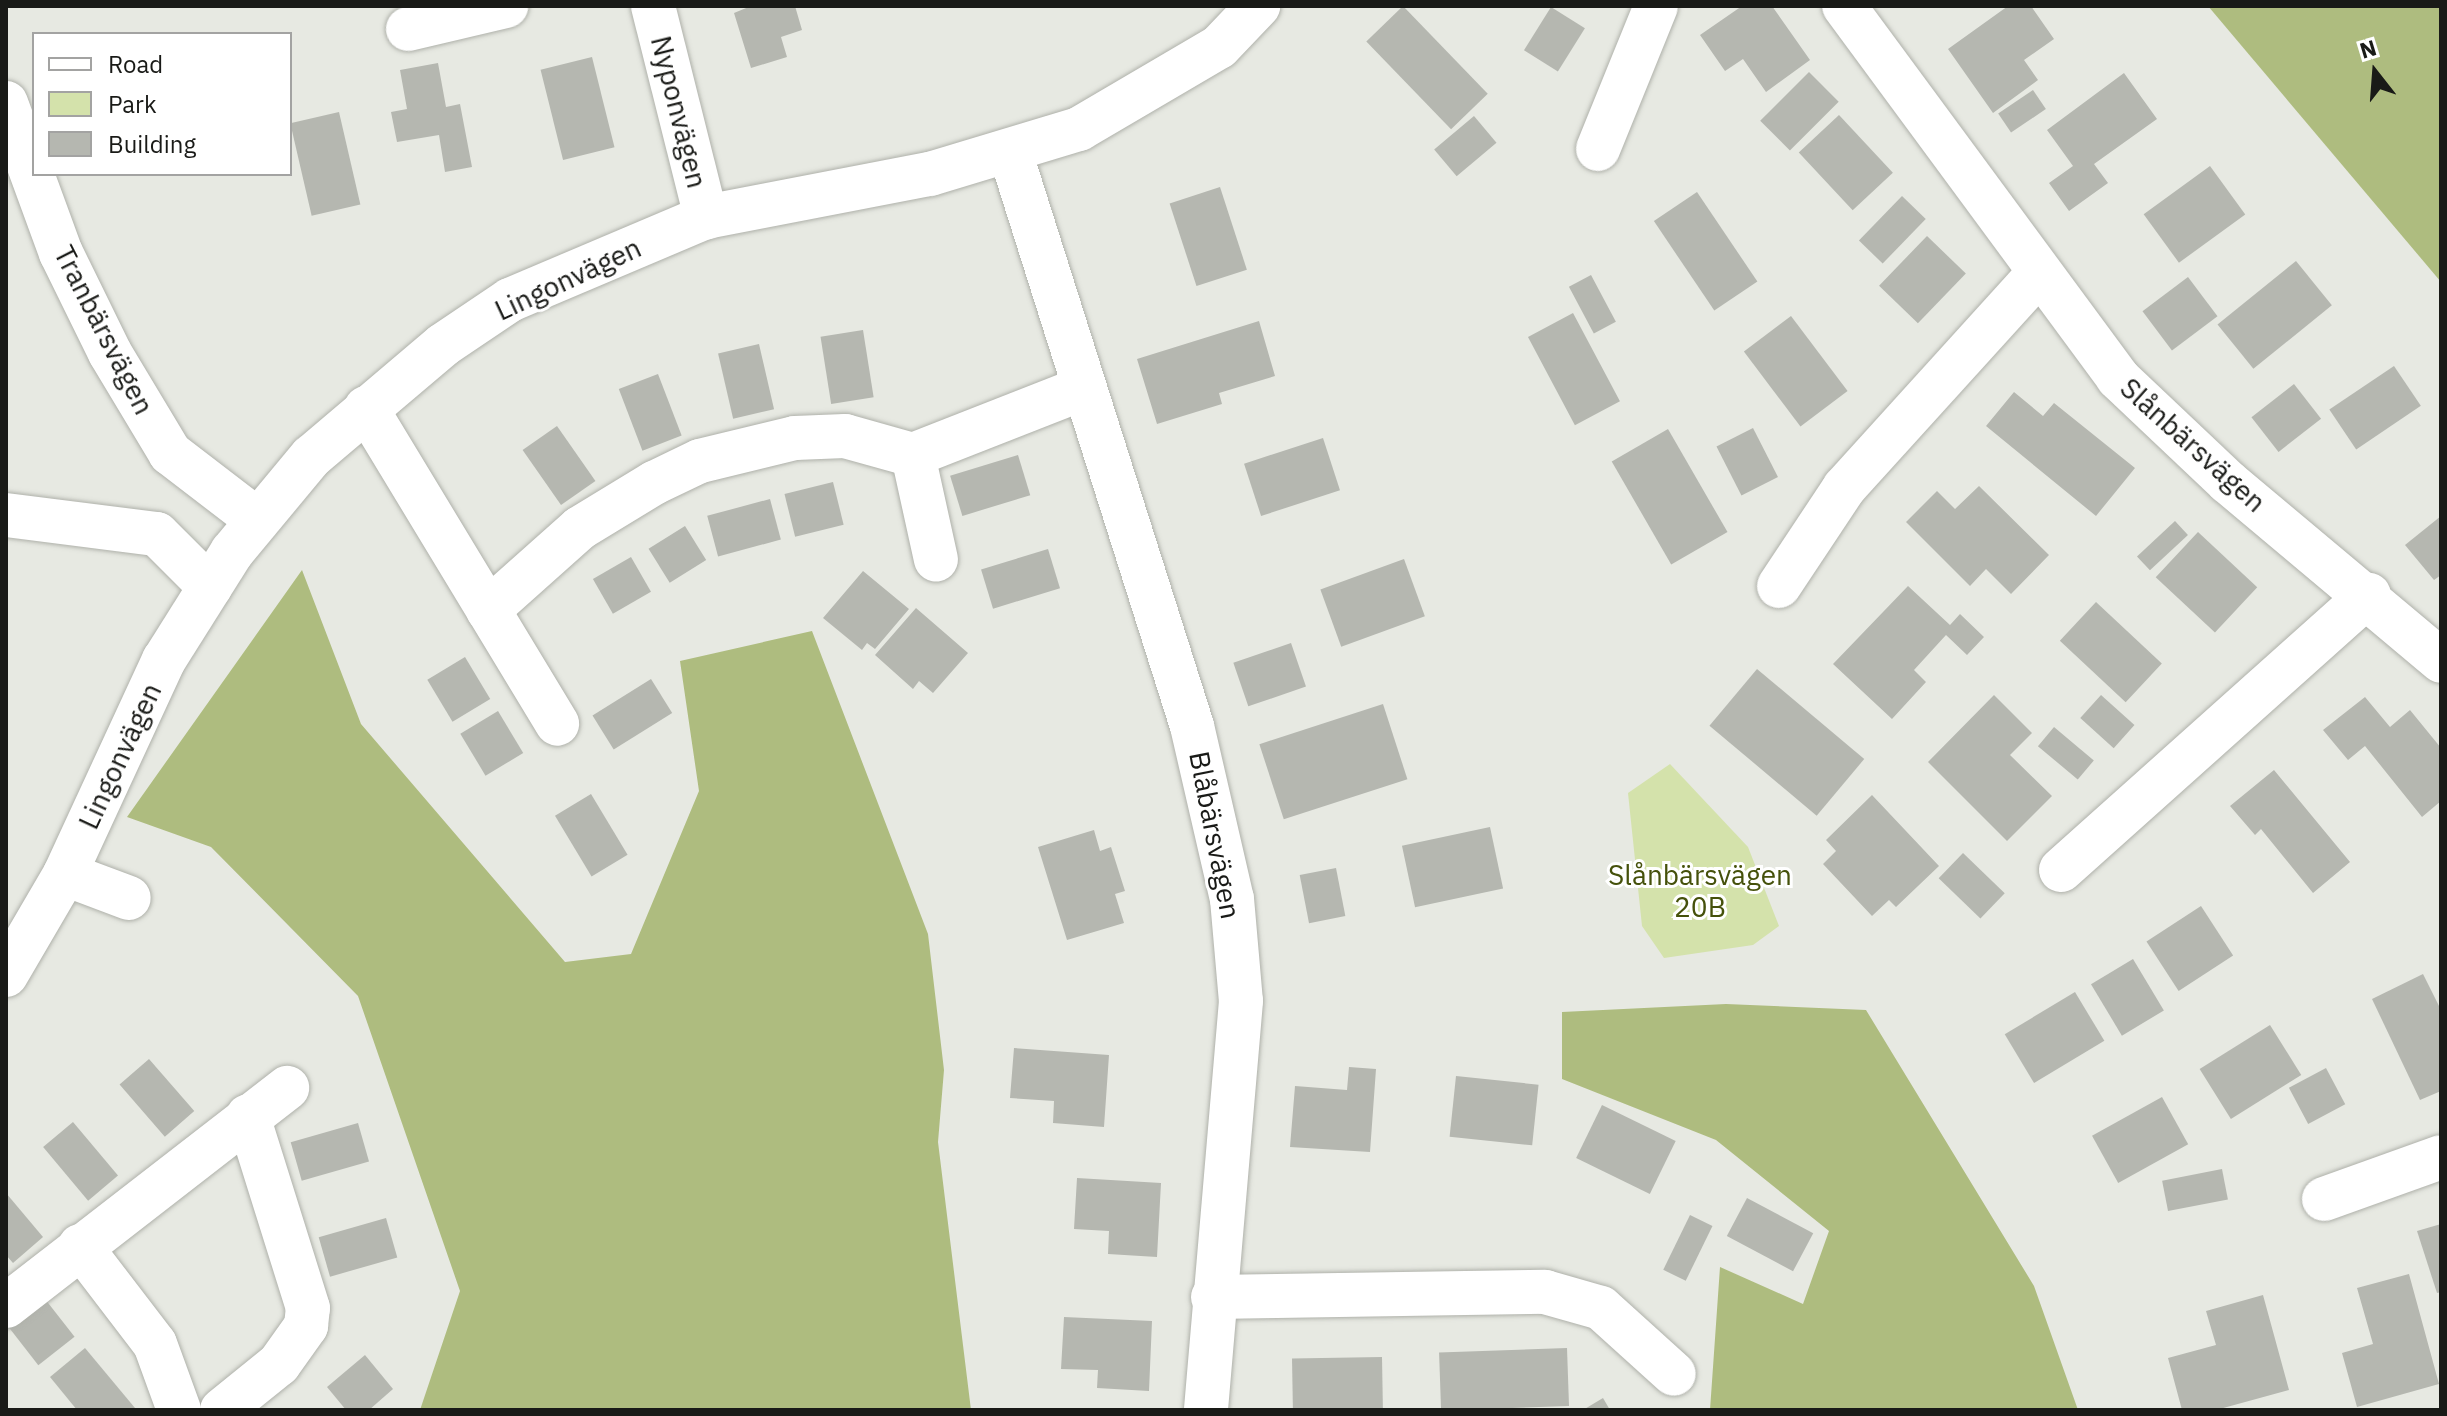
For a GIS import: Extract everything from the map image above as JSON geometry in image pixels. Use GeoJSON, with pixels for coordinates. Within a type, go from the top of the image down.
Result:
{"type":"FeatureCollection","features":[{"type":"Feature","properties":{"kind":"street"},"geometry":{"type":"LineString","coordinates":[[408,29],[506,6]]}},
{"type":"Feature","properties":{"kind":"street","name":"Nyponvägen"},"geometry":{"type":"LineString","coordinates":[[653,6],[706,217]]}},
{"type":"Feature","properties":{"kind":"street","name":"Lingonvägen"},"geometry":{"type":"LineString","coordinates":[[6,975],[65,874],[164,660],[210,587],[256,519],[366,408],[510,300],[706,217],[1011,155],[1128,105],[1219,47],[1258,6]]}},
{"type":"Feature","properties":{"kind":"street"},"geometry":{"type":"LineString","coordinates":[[1598,149],[1656,6]]}},
{"type":"Feature","properties":{"kind":"street","name":"Slånbärsvägen"},"geometry":{"type":"LineString","coordinates":[[1844,6],[2038,274],[2118,378],[2228,482],[2369,595],[2441,661]]}},
{"type":"Feature","properties":{"kind":"street","name":"Tranbärsvägen"},"geometry":{"type":"LineString","coordinates":[[6,103],[32,174]]}},
{"type":"Feature","properties":{"kind":"street","name":"Blåbärsvägen"},"geometry":{"type":"LineString","coordinates":[[1011,155],[1192,726],[1232,899],[1241,1001],[1213,1297],[1206,1410]]}},
{"type":"Feature","properties":{"kind":"street","name":"Tranbärsvägen"},"geometry":{"type":"LineString","coordinates":[[33,176],[61,253],[110,353],[170,453],[256,519]]}},
{"type":"Feature","properties":{"kind":"street"},"geometry":{"type":"LineString","coordinates":[[1779,586],[1844,488],[2038,274]]}},
{"type":"Feature","properties":{"kind":"street"},"geometry":{"type":"LineString","coordinates":[[488,610],[580,528],[700,461],[820,437],[913,455],[1084,388]]}},
{"type":"Feature","properties":{"kind":"street"},"geometry":{"type":"LineString","coordinates":[[366,408],[557,724]]}},
{"type":"Feature","properties":{"kind":"street"},"geometry":{"type":"LineString","coordinates":[[913,455],[936,560]]}},
{"type":"Feature","properties":{"kind":"street"},"geometry":{"type":"LineString","coordinates":[[6,515],[157,534],[210,587]]}},
{"type":"Feature","properties":{"kind":"street"},"geometry":{"type":"LineString","coordinates":[[2061,870],[2369,595]]}},
{"type":"Feature","properties":{"kind":"street"},"geometry":{"type":"LineString","coordinates":[[65,874],[129,898]]}},
{"type":"Feature","properties":{"kind":"street"},"geometry":{"type":"LineString","coordinates":[[6,1306],[287,1088]]}},
{"type":"Feature","properties":{"kind":"street"},"geometry":{"type":"LineString","coordinates":[[222,1410],[279,1364],[306,1326],[308,1308],[248,1116]]}},
{"type":"Feature","properties":{"kind":"street"},"geometry":{"type":"LineString","coordinates":[[2324,1199],[2441,1157]]}},
{"type":"Feature","properties":{"kind":"street"},"geometry":{"type":"LineString","coordinates":[[80,1246],[155,1344],[179,1410]]}},
{"type":"Feature","properties":{"kind":"street"},"geometry":{"type":"LineString","coordinates":[[1213,1297],[1545,1292],[1601,1308],[1674,1374]]}},
{"type":"Feature","properties":{"kind":"green space"},"geometry":{"type":"Polygon","coordinates":[[[2208,6],[2441,6],[2441,282],[2208,6]]]}},
{"type":"Feature","properties":{"kind":"green space"},"geometry":{"type":"Polygon","coordinates":[[[302,570],[361,724],[565,962],[631,954],[699,791],[680,661],[812,631],[928,934],[944,1070],[938,1142],[971,1410],[420,1410],[460,1291],[358,996],[211,847],[127,817],[302,570]]]}},
{"type":"Feature","properties":{"kind":"green space","name":"Slånbärsvägen 20B"},"geometry":{"type":"Polygon","coordinates":[[[1670,764],[1748,847],[1779,926],[1753,945],[1664,958],[1642,926],[1628,793],[1670,764]]]}},
{"type":"Feature","properties":{"kind":"green space"},"geometry":{"type":"Polygon","coordinates":[[[1726,1004],[1866,1010],[2034,1286],[2078,1410],[1710,1410],[1720,1267],[1803,1304],[1829,1231],[1716,1140],[1562,1079],[1562,1012],[1726,1004]]]}},
{"type":"Feature","properties":{"kind":"building"},"geometry":{"type":"Polygon","coordinates":[[[751,6],[795,6],[802,30],[781,37],[787,57],[751,68],[734,13],[751,6]]]}},
{"type":"Feature","properties":{"kind":"building"},"geometry":{"type":"Polygon","coordinates":[[[1403,6],[1488,94],[1451,129],[1366,41],[1403,6]]]}},
{"type":"Feature","properties":{"kind":"building"},"geometry":{"type":"Polygon","coordinates":[[[1742,6],[1772,6],[1810,60],[1766,92],[1743,59],[1725,71],[1700,35],[1742,6]]]}},
{"type":"Feature","properties":{"kind":"building"},"geometry":{"type":"Polygon","coordinates":[[[2008,6],[2031,6],[2054,39],[2024,60],[2038,80],[1993,113],[1948,49],[2008,6]]]}},
{"type":"Feature","properties":{"kind":"building"},"geometry":{"type":"Polygon","coordinates":[[[1551,7],[1585,28],[1558,71],[1524,50],[1551,7]]]}},
{"type":"Feature","properties":{"kind":"building"},"geometry":{"type":"Polygon","coordinates":[[[592,57],[614,147],[563,160],[541,70],[592,57]]]}},
{"type":"Feature","properties":{"kind":"building"},"geometry":{"type":"Polygon","coordinates":[[[438,63],[446,107],[460,104],[472,167],[445,172],[439,135],[397,142],[391,112],[407,109],[400,70],[438,63]]]}},
{"type":"Feature","properties":{"kind":"building"},"geometry":{"type":"Polygon","coordinates":[[[1809,72],[1839,102],[1790,150],[1760,121],[1809,72]]]}},
{"type":"Feature","properties":{"kind":"building"},"geometry":{"type":"Polygon","coordinates":[[[2124,73],[2157,119],[2094,164],[2108,183],[2069,211],[2049,183],[2073,166],[2047,130],[2124,73]]]}},
{"type":"Feature","properties":{"kind":"building"},"geometry":{"type":"Polygon","coordinates":[[[2033,90],[2046,109],[2011,133],[1998,113],[2033,90]]]}},
{"type":"Feature","properties":{"kind":"building"},"geometry":{"type":"Polygon","coordinates":[[[339,112],[360,205],[312,216],[292,123],[339,112]]]}},
{"type":"Feature","properties":{"kind":"building"},"geometry":{"type":"Polygon","coordinates":[[[1839,115],[1893,173],[1853,210],[1799,153],[1839,115]]]}},
{"type":"Feature","properties":{"kind":"building"},"geometry":{"type":"Polygon","coordinates":[[[1474,116],[1496,143],[1457,176],[1434,149],[1474,116]]]}},
{"type":"Feature","properties":{"kind":"building"},"geometry":{"type":"Polygon","coordinates":[[[2210,166],[2245,215],[2179,263],[2144,214],[2210,166]]]}},
{"type":"Feature","properties":{"kind":"building"},"geometry":{"type":"Polygon","coordinates":[[[1220,187],[1247,270],[1196,286],[1170,203],[1220,187]]]}},
{"type":"Feature","properties":{"kind":"building"},"geometry":{"type":"Polygon","coordinates":[[[1697,192],[1757,282],[1714,311],[1654,221],[1697,192]]]}},
{"type":"Feature","properties":{"kind":"building"},"geometry":{"type":"Polygon","coordinates":[[[1902,196],[1926,219],[1883,264],[1859,241],[1902,196]]]}},
{"type":"Feature","properties":{"kind":"building"},"geometry":{"type":"Polygon","coordinates":[[[1927,236],[1966,274],[1918,323],[1879,286],[1927,236]]]}},
{"type":"Feature","properties":{"kind":"building"},"geometry":{"type":"Polygon","coordinates":[[[2296,261],[2332,305],[2253,369],[2218,325],[2296,261]]]}},
{"type":"Feature","properties":{"kind":"building"},"geometry":{"type":"Polygon","coordinates":[[[1591,275],[1616,322],[1594,334],[1569,287],[1591,275]]]}},
{"type":"Feature","properties":{"kind":"building"},"geometry":{"type":"Polygon","coordinates":[[[2188,277],[2217,316],[2172,350],[2142,311],[2188,277]]]}},
{"type":"Feature","properties":{"kind":"building"},"geometry":{"type":"Polygon","coordinates":[[[1573,313],[1620,401],[1575,425],[1528,337],[1573,313]]]}},
{"type":"Feature","properties":{"kind":"building"},"geometry":{"type":"Polygon","coordinates":[[[1791,316],[1848,391],[1800,427],[1744,352],[1791,316]]]}},
{"type":"Feature","properties":{"kind":"building"},"geometry":{"type":"Polygon","coordinates":[[[1259,321],[1275,376],[1219,393],[1222,404],[1157,424],[1137,359],[1259,321]]]}},
{"type":"Feature","properties":{"kind":"building"},"geometry":{"type":"Polygon","coordinates":[[[863,330],[874,397],[831,404],[821,337],[863,330]]]}},
{"type":"Feature","properties":{"kind":"building"},"geometry":{"type":"Polygon","coordinates":[[[759,344],[774,409],[733,419],[718,353],[759,344]]]}},
{"type":"Feature","properties":{"kind":"building"},"geometry":{"type":"Polygon","coordinates":[[[2394,366],[2421,406],[2356,449],[2329,410],[2394,366]]]}},
{"type":"Feature","properties":{"kind":"building"},"geometry":{"type":"Polygon","coordinates":[[[658,374],[682,436],[642,451],[619,389],[658,374]]]}},
{"type":"Feature","properties":{"kind":"building"},"geometry":{"type":"Polygon","coordinates":[[[2294,384],[2321,419],[2279,452],[2251,417],[2294,384]]]}},
{"type":"Feature","properties":{"kind":"building"},"geometry":{"type":"Polygon","coordinates":[[[2014,392],[2043,416],[2054,403],[2135,468],[2096,516],[1986,426],[2014,392]]]}},
{"type":"Feature","properties":{"kind":"building"},"geometry":{"type":"Polygon","coordinates":[[[557,426],[595,481],[561,505],[523,450],[557,426]]]}},
{"type":"Feature","properties":{"kind":"building"},"geometry":{"type":"Polygon","coordinates":[[[1753,428],[1778,477],[1741,496],[1716,447],[1753,428]]]}},
{"type":"Feature","properties":{"kind":"building"},"geometry":{"type":"Polygon","coordinates":[[[1668,429],[1728,532],[1671,565],[1612,462],[1668,429]]]}},
{"type":"Feature","properties":{"kind":"building"},"geometry":{"type":"Polygon","coordinates":[[[1323,438],[1340,490],[1261,516],[1244,464],[1323,438]]]}},
{"type":"Feature","properties":{"kind":"building"},"geometry":{"type":"Polygon","coordinates":[[[1018,455],[1030,495],[962,516],[950,476],[1018,455]]]}},
{"type":"Feature","properties":{"kind":"building"},"geometry":{"type":"Polygon","coordinates":[[[833,482],[844,525],[795,537],[784,494],[833,482]]]}},
{"type":"Feature","properties":{"kind":"building"},"geometry":{"type":"Polygon","coordinates":[[[1979,486],[2049,555],[2011,594],[1986,569],[1970,586],[1906,522],[1937,491],[1955,509],[1979,486]]]}},
{"type":"Feature","properties":{"kind":"building"},"geometry":{"type":"Polygon","coordinates":[[[770,499],[781,540],[718,556],[707,516],[770,499]]]}},
{"type":"Feature","properties":{"kind":"building"},"geometry":{"type":"Polygon","coordinates":[[[2441,516],[2441,575],[2434,580],[2405,545],[2441,516]]]}},
{"type":"Feature","properties":{"kind":"building"},"geometry":{"type":"Polygon","coordinates":[[[2175,521],[2188,535],[2150,570],[2137,556],[2175,521]]]}},
{"type":"Feature","properties":{"kind":"building"},"geometry":{"type":"Polygon","coordinates":[[[685,526],[706,560],[670,583],[649,549],[685,526]]]}},
{"type":"Feature","properties":{"kind":"building"},"geometry":{"type":"Polygon","coordinates":[[[2198,532],[2257,587],[2215,633],[2156,577],[2198,532]]]}},
{"type":"Feature","properties":{"kind":"building"},"geometry":{"type":"Polygon","coordinates":[[[1048,549],[1060,588],[993,609],[981,569],[1048,549]]]}},
{"type":"Feature","properties":{"kind":"building"},"geometry":{"type":"Polygon","coordinates":[[[631,557],[651,592],[613,614],[593,579],[631,557]]]}},
{"type":"Feature","properties":{"kind":"building"},"geometry":{"type":"Polygon","coordinates":[[[1404,559],[1425,616],[1341,647],[1320,589],[1404,559]]]}},
{"type":"Feature","properties":{"kind":"building"},"geometry":{"type":"Polygon","coordinates":[[[863,571],[909,609],[875,649],[867,643],[862,650],[823,618],[863,571]]]}},
{"type":"Feature","properties":{"kind":"building"},"geometry":{"type":"Polygon","coordinates":[[[1908,586],[1950,625],[1960,614],[1984,637],[1967,655],[1946,635],[1914,670],[1926,682],[1892,719],[1833,664],[1908,586]]]}},
{"type":"Feature","properties":{"kind":"building"},"geometry":{"type":"Polygon","coordinates":[[[2096,602],[2162,663],[2126,702],[2060,641],[2096,602]]]}},
{"type":"Feature","properties":{"kind":"building"},"geometry":{"type":"Polygon","coordinates":[[[916,608],[968,653],[933,693],[919,681],[913,689],[875,655],[916,608]]]}},
{"type":"Feature","properties":{"kind":"building"},"geometry":{"type":"Polygon","coordinates":[[[1291,643],[1306,686],[1248,706],[1233,663],[1291,643]]]}},
{"type":"Feature","properties":{"kind":"building"},"geometry":{"type":"Polygon","coordinates":[[[465,657],[490,699],[453,722],[427,680],[465,657]]]}},
{"type":"Feature","properties":{"kind":"building"},"geometry":{"type":"Polygon","coordinates":[[[1757,669],[1864,759],[1817,816],[1709,726],[1757,669]]]}},
{"type":"Feature","properties":{"kind":"building"},"geometry":{"type":"Polygon","coordinates":[[[651,679],[672,713],[614,749],[592,716],[651,679]]]}},
{"type":"Feature","properties":{"kind":"building"},"geometry":{"type":"Polygon","coordinates":[[[1994,695],[2032,733],[2010,755],[2052,796],[2007,841],[1928,762],[1994,695]]]}},
{"type":"Feature","properties":{"kind":"building"},"geometry":{"type":"Polygon","coordinates":[[[2101,695],[2134,725],[2114,748],[2080,718],[2101,695]]]}},
{"type":"Feature","properties":{"kind":"building"},"geometry":{"type":"Polygon","coordinates":[[[2365,697],[2390,727],[2410,710],[2441,748],[2441,801],[2422,817],[2365,746],[2348,760],[2323,730],[2365,697]]]}},
{"type":"Feature","properties":{"kind":"building"},"geometry":{"type":"Polygon","coordinates":[[[1383,704],[1407,779],[1284,819],[1259,744],[1383,704]]]}},
{"type":"Feature","properties":{"kind":"building"},"geometry":{"type":"Polygon","coordinates":[[[498,711],[523,753],[486,776],[460,734],[498,711]]]}},
{"type":"Feature","properties":{"kind":"building"},"geometry":{"type":"Polygon","coordinates":[[[2054,727],[2094,760],[2078,780],[2038,746],[2054,727]]]}},
{"type":"Feature","properties":{"kind":"building"},"geometry":{"type":"Polygon","coordinates":[[[2274,770],[2350,862],[2313,893],[2261,829],[2255,835],[2230,806],[2274,770]]]}},
{"type":"Feature","properties":{"kind":"building"},"geometry":{"type":"Polygon","coordinates":[[[591,794],[628,855],[592,876],[555,816],[591,794]]]}},
{"type":"Feature","properties":{"kind":"building"},"geometry":{"type":"Polygon","coordinates":[[[1872,795],[1939,866],[1896,907],[1889,900],[1872,916],[1823,864],[1836,851],[1826,840],[1872,795]]]}},
{"type":"Feature","properties":{"kind":"building"},"geometry":{"type":"Polygon","coordinates":[[[1490,827],[1503,889],[1415,907],[1402,846],[1490,827]]]}},
{"type":"Feature","properties":{"kind":"building"},"geometry":{"type":"Polygon","coordinates":[[[1094,830],[1100,851],[1111,847],[1125,891],[1115,894],[1124,923],[1067,940],[1038,847],[1094,830]]]}},
{"type":"Feature","properties":{"kind":"building"},"geometry":{"type":"Polygon","coordinates":[[[1963,853],[2005,893],[1980,918],[1939,878],[1963,853]]]}},
{"type":"Feature","properties":{"kind":"building"},"geometry":{"type":"Polygon","coordinates":[[[1336,868],[1345,916],[1309,923],[1300,875],[1336,868]]]}},
{"type":"Feature","properties":{"kind":"building"},"geometry":{"type":"Polygon","coordinates":[[[2201,906],[2233,955],[2179,991],[2146,941],[2201,906]]]}},
{"type":"Feature","properties":{"kind":"building"},"geometry":{"type":"Polygon","coordinates":[[[2133,959],[2164,1010],[2122,1036],[2091,984],[2133,959]]]}},
{"type":"Feature","properties":{"kind":"building"},"geometry":{"type":"Polygon","coordinates":[[[2423,974],[2441,1010],[2441,1091],[2420,1100],[2372,999],[2423,974]]]}},
{"type":"Feature","properties":{"kind":"building"},"geometry":{"type":"Polygon","coordinates":[[[2075,992],[2104,1041],[2034,1083],[2005,1034],[2075,992]]]}},
{"type":"Feature","properties":{"kind":"building"},"geometry":{"type":"Polygon","coordinates":[[[2270,1025],[2301,1075],[2231,1119],[2200,1069],[2270,1025]]]}},
{"type":"Feature","properties":{"kind":"building"},"geometry":{"type":"Polygon","coordinates":[[[1014,1048],[1109,1055],[1104,1127],[1053,1123],[1054,1101],[1010,1098],[1014,1048]]]}},
{"type":"Feature","properties":{"kind":"building"},"geometry":{"type":"Polygon","coordinates":[[[149,1059],[194,1111],[165,1137],[120,1085],[149,1059]]]}},
{"type":"Feature","properties":{"kind":"building"},"geometry":{"type":"Polygon","coordinates":[[[1349,1067],[1376,1069],[1370,1152],[1290,1147],[1295,1086],[1347,1090],[1349,1067]]]}},
{"type":"Feature","properties":{"kind":"building"},"geometry":{"type":"Polygon","coordinates":[[[2326,1068],[2345,1104],[2308,1124],[2289,1088],[2326,1068]]]}},
{"type":"Feature","properties":{"kind":"building"},"geometry":{"type":"Polygon","coordinates":[[[1456,1076],[1539,1085],[1532,1145],[1450,1137],[1456,1076]]]}},
{"type":"Feature","properties":{"kind":"building"},"geometry":{"type":"Polygon","coordinates":[[[2162,1097],[2188,1144],[2118,1183],[2092,1136],[2162,1097]]]}},
{"type":"Feature","properties":{"kind":"building"},"geometry":{"type":"Polygon","coordinates":[[[1602,1105],[1676,1141],[1650,1194],[1576,1158],[1602,1105]]]}},
{"type":"Feature","properties":{"kind":"building"},"geometry":{"type":"Polygon","coordinates":[[[73,1122],[118,1176],[88,1201],[43,1147],[73,1122]]]}},
{"type":"Feature","properties":{"kind":"building"},"geometry":{"type":"Polygon","coordinates":[[[358,1123],[369,1161],[302,1181],[291,1142],[358,1123]]]}},
{"type":"Feature","properties":{"kind":"building"},"geometry":{"type":"Polygon","coordinates":[[[2222,1169],[2228,1199],[2168,1211],[2162,1181],[2222,1169]]]}},
{"type":"Feature","properties":{"kind":"building"},"geometry":{"type":"Polygon","coordinates":[[[1077,1178],[1161,1183],[1157,1257],[1108,1254],[1109,1231],[1074,1229],[1077,1178]]]}},
{"type":"Feature","properties":{"kind":"building"},"geometry":{"type":"Polygon","coordinates":[[[6,1193],[43,1237],[13,1263],[6,1255],[6,1193]]]}},
{"type":"Feature","properties":{"kind":"building"},"geometry":{"type":"Polygon","coordinates":[[[1747,1198],[1813,1233],[1793,1271],[1727,1236],[1747,1198]]]}},
{"type":"Feature","properties":{"kind":"building"},"geometry":{"type":"Polygon","coordinates":[[[1690,1215],[1712,1226],[1686,1281],[1663,1270],[1690,1215]]]}},
{"type":"Feature","properties":{"kind":"building"},"geometry":{"type":"Polygon","coordinates":[[[386,1218],[397,1257],[330,1277],[319,1237],[386,1218]]]}},
{"type":"Feature","properties":{"kind":"building"},"geometry":{"type":"Polygon","coordinates":[[[2441,1224],[2441,1292],[2437,1293],[2417,1231],[2441,1224]]]}},
{"type":"Feature","properties":{"kind":"building"},"geometry":{"type":"Polygon","coordinates":[[[2409,1274],[2439,1384],[2357,1407],[2342,1353],[2373,1344],[2357,1288],[2409,1274]]]}},
{"type":"Feature","properties":{"kind":"building"},"geometry":{"type":"Polygon","coordinates":[[[2263,1295],[2289,1390],[2216,1410],[2182,1410],[2168,1358],[2216,1345],[2206,1311],[2263,1295]]]}},
{"type":"Feature","properties":{"kind":"building"},"geometry":{"type":"Polygon","coordinates":[[[45,1299],[75,1337],[38,1365],[9,1327],[45,1299]]]}},
{"type":"Feature","properties":{"kind":"building"},"geometry":{"type":"Polygon","coordinates":[[[1064,1317],[1152,1321],[1149,1391],[1097,1388],[1098,1370],[1061,1369],[1064,1317]]]}},
{"type":"Feature","properties":{"kind":"building"},"geometry":{"type":"Polygon","coordinates":[[[85,1348],[135,1408],[77,1410],[50,1377],[85,1348]]]}},
{"type":"Feature","properties":{"kind":"building"},"geometry":{"type":"Polygon","coordinates":[[[1567,1348],[1569,1406],[1441,1410],[1439,1352],[1567,1348]]]}},
{"type":"Feature","properties":{"kind":"building"},"geometry":{"type":"Polygon","coordinates":[[[365,1355],[393,1389],[369,1410],[346,1410],[327,1387],[365,1355]]]}},
{"type":"Feature","properties":{"kind":"building"},"geometry":{"type":"Polygon","coordinates":[[[1382,1357],[1383,1408],[1293,1410],[1292,1359],[1382,1357]]]}},
{"type":"Feature","properties":{"kind":"building"},"geometry":{"type":"Polygon","coordinates":[[[1603,1398],[1610,1410],[1583,1410],[1603,1398]]]}}]}
